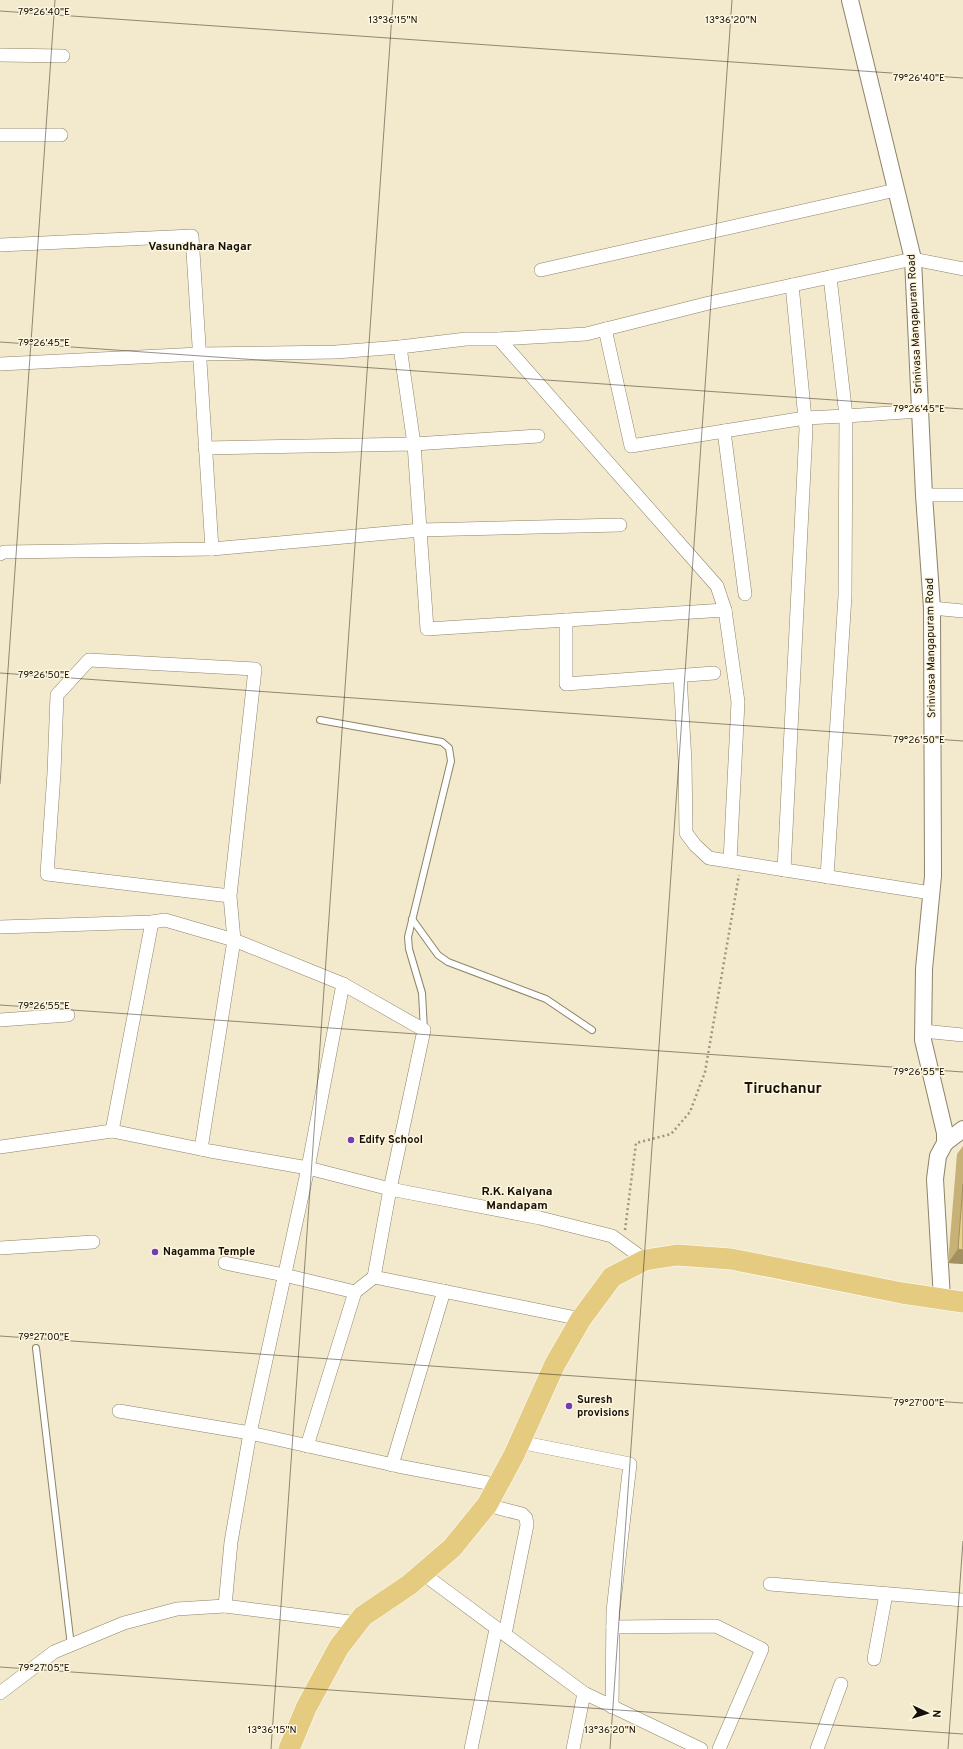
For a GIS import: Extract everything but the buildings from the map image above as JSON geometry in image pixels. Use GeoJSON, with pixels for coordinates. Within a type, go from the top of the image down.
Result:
{"type":"FeatureCollection","features":[{"type":"Feature","properties":{"kind":"main road"},"geometry":{"type":"LineString","coordinates":[[289,1749],[306,1708],[339,1647],[363,1616],[408,1585],[452,1548],[487,1505],[519,1442],[555,1364],[581,1318],[612,1277],[645,1260],[677,1255],[731,1259],[902,1293],[963,1302]]}},
{"type":"Feature","properties":{"kind":"street","name":"Srinivasa Mangapuram Road"},"geometry":{"type":"LineString","coordinates":[[850,0],[913,259],[924,495],[932,608],[933,876],[924,969],[923,1040],[945,1133],[945,1143],[938,1156],[935,1179],[942,1299]]}},
{"type":"Feature","properties":{"kind":"street"},"geometry":{"type":"LineString","coordinates":[[0,55],[63,56]]}},
{"type":"Feature","properties":{"kind":"street"},"geometry":{"type":"LineString","coordinates":[[0,135],[60,135]]}},
{"type":"Feature","properties":{"kind":"street"},"geometry":{"type":"LineString","coordinates":[[541,270],[896,190]]}},
{"type":"Feature","properties":{"kind":"street"},"geometry":{"type":"LineString","coordinates":[[0,245],[192,236],[212,549]]}},
{"type":"Feature","properties":{"kind":"street"},"geometry":{"type":"LineString","coordinates":[[0,364],[199,354],[336,352],[400,347],[466,339],[499,339],[586,334],[709,303],[913,259],[963,270]]}},
{"type":"Feature","properties":{"kind":"street"},"geometry":{"type":"LineString","coordinates":[[827,877],[845,596],[846,416],[830,277]]}},
{"type":"Feature","properties":{"kind":"street"},"geometry":{"type":"LineString","coordinates":[[784,870],[806,429],[792,285]]}},
{"type":"Feature","properties":{"kind":"street"},"geometry":{"type":"LineString","coordinates":[[605,329],[631,446],[805,418],[920,411]]}},
{"type":"Feature","properties":{"kind":"street"},"geometry":{"type":"LineString","coordinates":[[499,339],[717,586],[725,610],[738,702],[735,862]]}},
{"type":"Feature","properties":{"kind":"street"},"geometry":{"type":"LineString","coordinates":[[400,347],[414,444],[427,629],[725,610]]}},
{"type":"Feature","properties":{"kind":"street"},"geometry":{"type":"LineString","coordinates":[[724,431],[744,594]]}},
{"type":"Feature","properties":{"kind":"street"},"geometry":{"type":"LineString","coordinates":[[205,448],[414,444],[538,436]]}},
{"type":"Feature","properties":{"kind":"street"},"geometry":{"type":"LineString","coordinates":[[924,495],[963,495]]}},
{"type":"Feature","properties":{"kind":"street"},"geometry":{"type":"LineString","coordinates":[[0,554],[4,552],[212,549],[421,530],[620,525]]}},
{"type":"Feature","properties":{"kind":"street"},"geometry":{"type":"LineString","coordinates":[[932,608],[963,611]]}},
{"type":"Feature","properties":{"kind":"street"},"geometry":{"type":"LineString","coordinates":[[566,620],[566,684],[714,673]]}},
{"type":"Feature","properties":{"kind":"street"},"geometry":{"type":"LineString","coordinates":[[201,1149],[234,940],[230,896],[255,669],[89,660],[57,695],[54,773],[47,874],[230,896]]}},
{"type":"Feature","properties":{"kind":"street"},"geometry":{"type":"LineString","coordinates":[[680,676],[685,761],[686,833],[695,846],[710,858],[931,893]]}},
{"type":"Feature","properties":{"kind":"street"},"geometry":{"type":"LineString","coordinates":[[0,927],[152,922],[165,920],[234,940],[343,984],[424,1030],[390,1189],[374,1277],[355,1292],[307,1446]]}},
{"type":"Feature","properties":{"kind":"street"},"geometry":{"type":"LineString","coordinates":[[112,1131],[152,922]]}},
{"type":"Feature","properties":{"kind":"street"},"geometry":{"type":"LineString","coordinates":[[225,1606],[231,1542],[250,1433],[308,1168],[343,984]]}},
{"type":"Feature","properties":{"kind":"street"},"geometry":{"type":"LineString","coordinates":[[0,1020],[68,1015]]}},
{"type":"Feature","properties":{"kind":"street"},"geometry":{"type":"LineString","coordinates":[[923,1031],[963,1035]]}},
{"type":"Feature","properties":{"kind":"street"},"geometry":{"type":"LineString","coordinates":[[945,1143],[963,1129]]}},
{"type":"Feature","properties":{"kind":"street"},"geometry":{"type":"LineString","coordinates":[[0,1148],[112,1131],[308,1168],[390,1189],[540,1218],[612,1236],[645,1260]]}},
{"type":"Feature","properties":{"kind":"street"},"geometry":{"type":"LineString","coordinates":[[0,1248],[93,1242]]}},
{"type":"Feature","properties":{"kind":"street"},"geometry":{"type":"LineString","coordinates":[[226,1263],[355,1292]]}},
{"type":"Feature","properties":{"kind":"street"},"geometry":{"type":"LineString","coordinates":[[374,1277],[581,1318]]}},
{"type":"Feature","properties":{"kind":"street"},"geometry":{"type":"LineString","coordinates":[[392,1465],[444,1291]]}},
{"type":"Feature","properties":{"kind":"street"},"geometry":{"type":"LineString","coordinates":[[119,1411],[250,1433],[392,1465],[498,1485]]}},
{"type":"Feature","properties":{"kind":"street"},"geometry":{"type":"LineString","coordinates":[[519,1442],[630,1464],[614,1603],[612,1706]]}},
{"type":"Feature","properties":{"kind":"street"},"geometry":{"type":"LineString","coordinates":[[471,1749],[527,1525],[526,1518],[522,1514],[487,1505]]}},
{"type":"Feature","properties":{"kind":"street"},"geometry":{"type":"LineString","coordinates":[[422,1573],[584,1693],[701,1749]]}},
{"type":"Feature","properties":{"kind":"street"},"geometry":{"type":"LineString","coordinates":[[770,1584],[963,1600]]}},
{"type":"Feature","properties":{"kind":"street"},"geometry":{"type":"LineString","coordinates":[[874,1659],[886,1594]]}},
{"type":"Feature","properties":{"kind":"street"},"geometry":{"type":"LineString","coordinates":[[0,1693],[54,1652],[124,1623],[177,1609],[225,1606],[358,1623]]}},
{"type":"Feature","properties":{"kind":"street"},"geometry":{"type":"LineString","coordinates":[[613,1627],[716,1626],[762,1649],[720,1749]]}},
{"type":"Feature","properties":{"kind":"street"},"geometry":{"type":"LineString","coordinates":[[817,1749],[841,1684]]}},
{"type":"Feature","properties":{"kind":"street"},"geometry":{"type":"LineString","coordinates":[[573,1749],[584,1693]]}},
{"type":"Feature","properties":{"kind":"lane"},"geometry":{"type":"LineString","coordinates":[[320,720],[442,742],[448,748],[450,761],[408,938],[409,949],[422,993],[424,1030]]}},
{"type":"Feature","properties":{"kind":"lane"},"geometry":{"type":"LineString","coordinates":[[412,919],[438,955],[448,962],[546,999],[592,1030]]}},
{"type":"Feature","properties":{"kind":"lane"},"geometry":{"type":"LineString","coordinates":[[36,1348],[71,1646]]}},
{"type":"Feature","properties":{"kind":"path"},"geometry":{"type":"LineString","coordinates":[[623,1244],[636,1144],[671,1134],[690,1112],[705,1072],[735,862]]}},
{"type":"Feature","properties":{"kind":"place","name":"Edify School"},"geometry":{"type":"Point","coordinates":[351,1140]}},
{"type":"Feature","properties":{"kind":"place","name":"Nagamma Temple"},"geometry":{"type":"Point","coordinates":[155,1252]}},
{"type":"Feature","properties":{"kind":"place","name":"Suresh provisions"},"geometry":{"type":"Point","coordinates":[569,1406]}},
{"type":"Feature","properties":{"kind":"district","name":"Vasundhara Nagar"},"geometry":{"type":"Point","coordinates":[200,247]}},
{"type":"Feature","properties":{"kind":"district","name":"Tiruchanur"},"geometry":{"type":"Point","coordinates":[783,1089]}},
{"type":"Feature","properties":{"kind":"district","name":"R.K. Kalyana Mandapam"},"geometry":{"type":"Point","coordinates":[517,1199]}}]}
